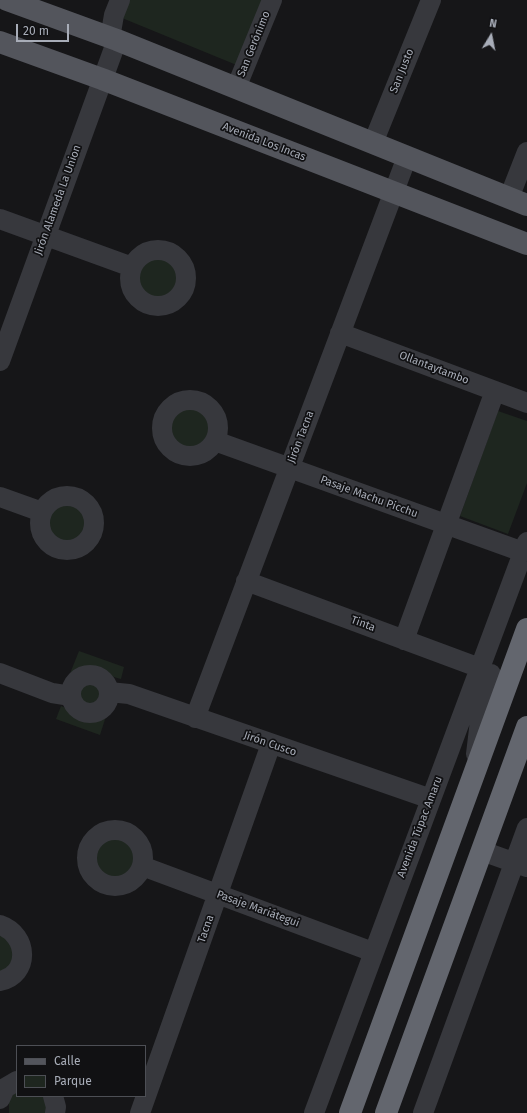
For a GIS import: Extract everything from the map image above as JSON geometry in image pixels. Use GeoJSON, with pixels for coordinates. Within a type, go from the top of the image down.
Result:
{"type":"FeatureCollection","features":[{"type":"Feature","properties":{"kind":"highway"},"geometry":{"type":"LineString","coordinates":[[350,1113],[527,629]]}},
{"type":"Feature","properties":{"kind":"highway"},"geometry":{"type":"LineString","coordinates":[[386,1113],[527,727]]}},
{"type":"Feature","properties":{"kind":"main road"},"geometry":{"type":"LineString","coordinates":[[7,0],[114,39],[518,201]]}},
{"type":"Feature","properties":{"kind":"main road","name":"Avenida Los Incas"},"geometry":{"type":"LineString","coordinates":[[0,42],[102,79],[527,244]]}},
{"type":"Feature","properties":{"kind":"street","name":"Jirón Alameda La Union"},"geometry":{"type":"LineString","coordinates":[[0,361],[102,79],[114,39],[114,15],[120,0]]}},
{"type":"Feature","properties":{"kind":"street","name":"San Gerónimo"},"geometry":{"type":"LineString","coordinates":[[236,88],[272,0]]}},
{"type":"Feature","properties":{"kind":"street","name":"San Justo"},"geometry":{"type":"LineString","coordinates":[[373,143],[431,0]]}},
{"type":"Feature","properties":{"kind":"street"},"geometry":{"type":"LineString","coordinates":[[518,201],[527,152]]}},
{"type":"Feature","properties":{"kind":"street","name":"Jirón Tacna"},"geometry":{"type":"LineString","coordinates":[[195,718],[407,157]]}},
{"type":"Feature","properties":{"kind":"street"},"geometry":{"type":"LineString","coordinates":[[0,219],[132,267]]}},
{"type":"Feature","properties":{"kind":"street","name":"Ollantaytambo"},"geometry":{"type":"LineString","coordinates":[[340,333],[527,403]]}},
{"type":"Feature","properties":{"kind":"street"},"geometry":{"type":"LineString","coordinates":[[404,640],[495,391]]}},
{"type":"Feature","properties":{"kind":"street","name":"Pasaje Machu Picchu"},"geometry":{"type":"LineString","coordinates":[[215,441],[446,524],[525,547]]}},
{"type":"Feature","properties":{"kind":"street"},"geometry":{"type":"LineString","coordinates":[[0,497],[42,512]]}},
{"type":"Feature","properties":{"kind":"street","name":"Avenida Túpac Amaru"},"geometry":{"type":"LineString","coordinates":[[314,1113],[525,547]]}},
{"type":"Feature","properties":{"kind":"street"},"geometry":{"type":"LineString","coordinates":[[474,777],[483,696],[527,577]]}},
{"type":"Feature","properties":{"kind":"street","name":"Tinta"},"geometry":{"type":"LineString","coordinates":[[246,581],[480,668]]}},
{"type":"Feature","properties":{"kind":"street"},"geometry":{"type":"LineString","coordinates":[[0,674],[52,693],[71,696]]}},
{"type":"Feature","properties":{"kind":"street"},"geometry":{"type":"LineString","coordinates":[[88,675],[100,678],[108,687],[109,692],[106,705],[95,712],[89,713],[77,707],[71,696],[74,684],[82,677],[88,675]]}},
{"type":"Feature","properties":{"kind":"street","name":"Jirón Cusco"},"geometry":{"type":"LineString","coordinates":[[109,692],[129,694],[431,799]]}},
{"type":"Feature","properties":{"kind":"street","name":"Tacna"},"geometry":{"type":"LineString","coordinates":[[146,1096],[271,744]]}},
{"type":"Feature","properties":{"kind":"street"},"geometry":{"type":"LineString","coordinates":[[423,1113],[521,865],[527,828]]}},
{"type":"Feature","properties":{"kind":"street"},"geometry":{"type":"LineString","coordinates":[[482,851],[521,865]]}},
{"type":"Feature","properties":{"kind":"street","name":"Pasaje Mariátegui"},"geometry":{"type":"LineString","coordinates":[[142,866],[373,952]]}},
{"type":"Feature","properties":{"kind":"street"},"geometry":{"type":"LineString","coordinates":[[0,926],[15,934],[20,941],[22,950],[22,960],[18,968],[12,975],[0,981]]}},
{"type":"Feature","properties":{"kind":"street"},"geometry":{"type":"LineString","coordinates":[[0,1099],[5,1088],[16,1082]]}},
{"type":"Feature","properties":{"kind":"street"},"geometry":{"type":"LineString","coordinates":[[53,1097],[56,1107],[55,1113]]}},
{"type":"Feature","properties":{"kind":"street","name":"Tacna"},"geometry":{"type":"LineString","coordinates":[[140,1113],[146,1097]]}},
{"type":"Feature","properties":{"kind":"green space"},"geometry":{"type":"Polygon","coordinates":[[[129,0],[265,0],[239,66],[122,18],[129,0]]]}},
{"type":"Feature","properties":{"kind":"green space"},"geometry":{"type":"Polygon","coordinates":[[[159,254],[172,258],[178,264],[182,277],[178,290],[172,296],[159,300],[146,296],[140,290],[136,277],[140,264],[146,258],[159,254]]]}},
{"type":"Feature","properties":{"kind":"green space"},"geometry":{"type":"Polygon","coordinates":[[[185,406],[193,406],[201,409],[207,415],[210,427],[207,439],[201,445],[193,448],[185,448],[177,445],[171,439],[168,431],[168,423],[171,415],[177,409],[185,406]]]}},
{"type":"Feature","properties":{"kind":"green space"},"geometry":{"type":"Polygon","coordinates":[[[498,411],[527,421],[527,483],[508,534],[460,516],[498,411]]]}},
{"type":"Feature","properties":{"kind":"green space"},"geometry":{"type":"Polygon","coordinates":[[[71,503],[78,506],[84,512],[87,523],[86,531],[78,540],[71,543],[63,543],[56,540],[48,531],[47,519],[50,512],[59,504],[71,503]]]}},
{"type":"Feature","properties":{"kind":"green space"},"geometry":{"type":"Polygon","coordinates":[[[79,651],[124,667],[121,679],[100,672],[91,671],[69,676],[79,651]]]}},
{"type":"Feature","properties":{"kind":"green space"},"geometry":{"type":"Polygon","coordinates":[[[91,680],[100,684],[104,693],[100,702],[91,706],[82,702],[78,693],[82,684],[91,680]]]}},
{"type":"Feature","properties":{"kind":"green space"},"geometry":{"type":"Polygon","coordinates":[[[61,706],[84,715],[95,715],[108,710],[100,735],[56,719],[61,706]]]}},
{"type":"Feature","properties":{"kind":"green space"},"geometry":{"type":"Polygon","coordinates":[[[115,834],[124,836],[132,841],[137,849],[139,858],[137,867],[132,875],[124,880],[115,882],[106,880],[98,875],[93,867],[91,858],[93,849],[98,841],[106,836],[115,834]]]}},
{"type":"Feature","properties":{"kind":"green space"},"geometry":{"type":"Polygon","coordinates":[[[0,933],[12,940],[13,964],[0,972],[0,933]]]}},
{"type":"Feature","properties":{"kind":"green space"},"geometry":{"type":"Polygon","coordinates":[[[16,1091],[16,1097],[46,1097],[49,1113],[9,1113],[9,1099],[16,1091]]]}}]}
